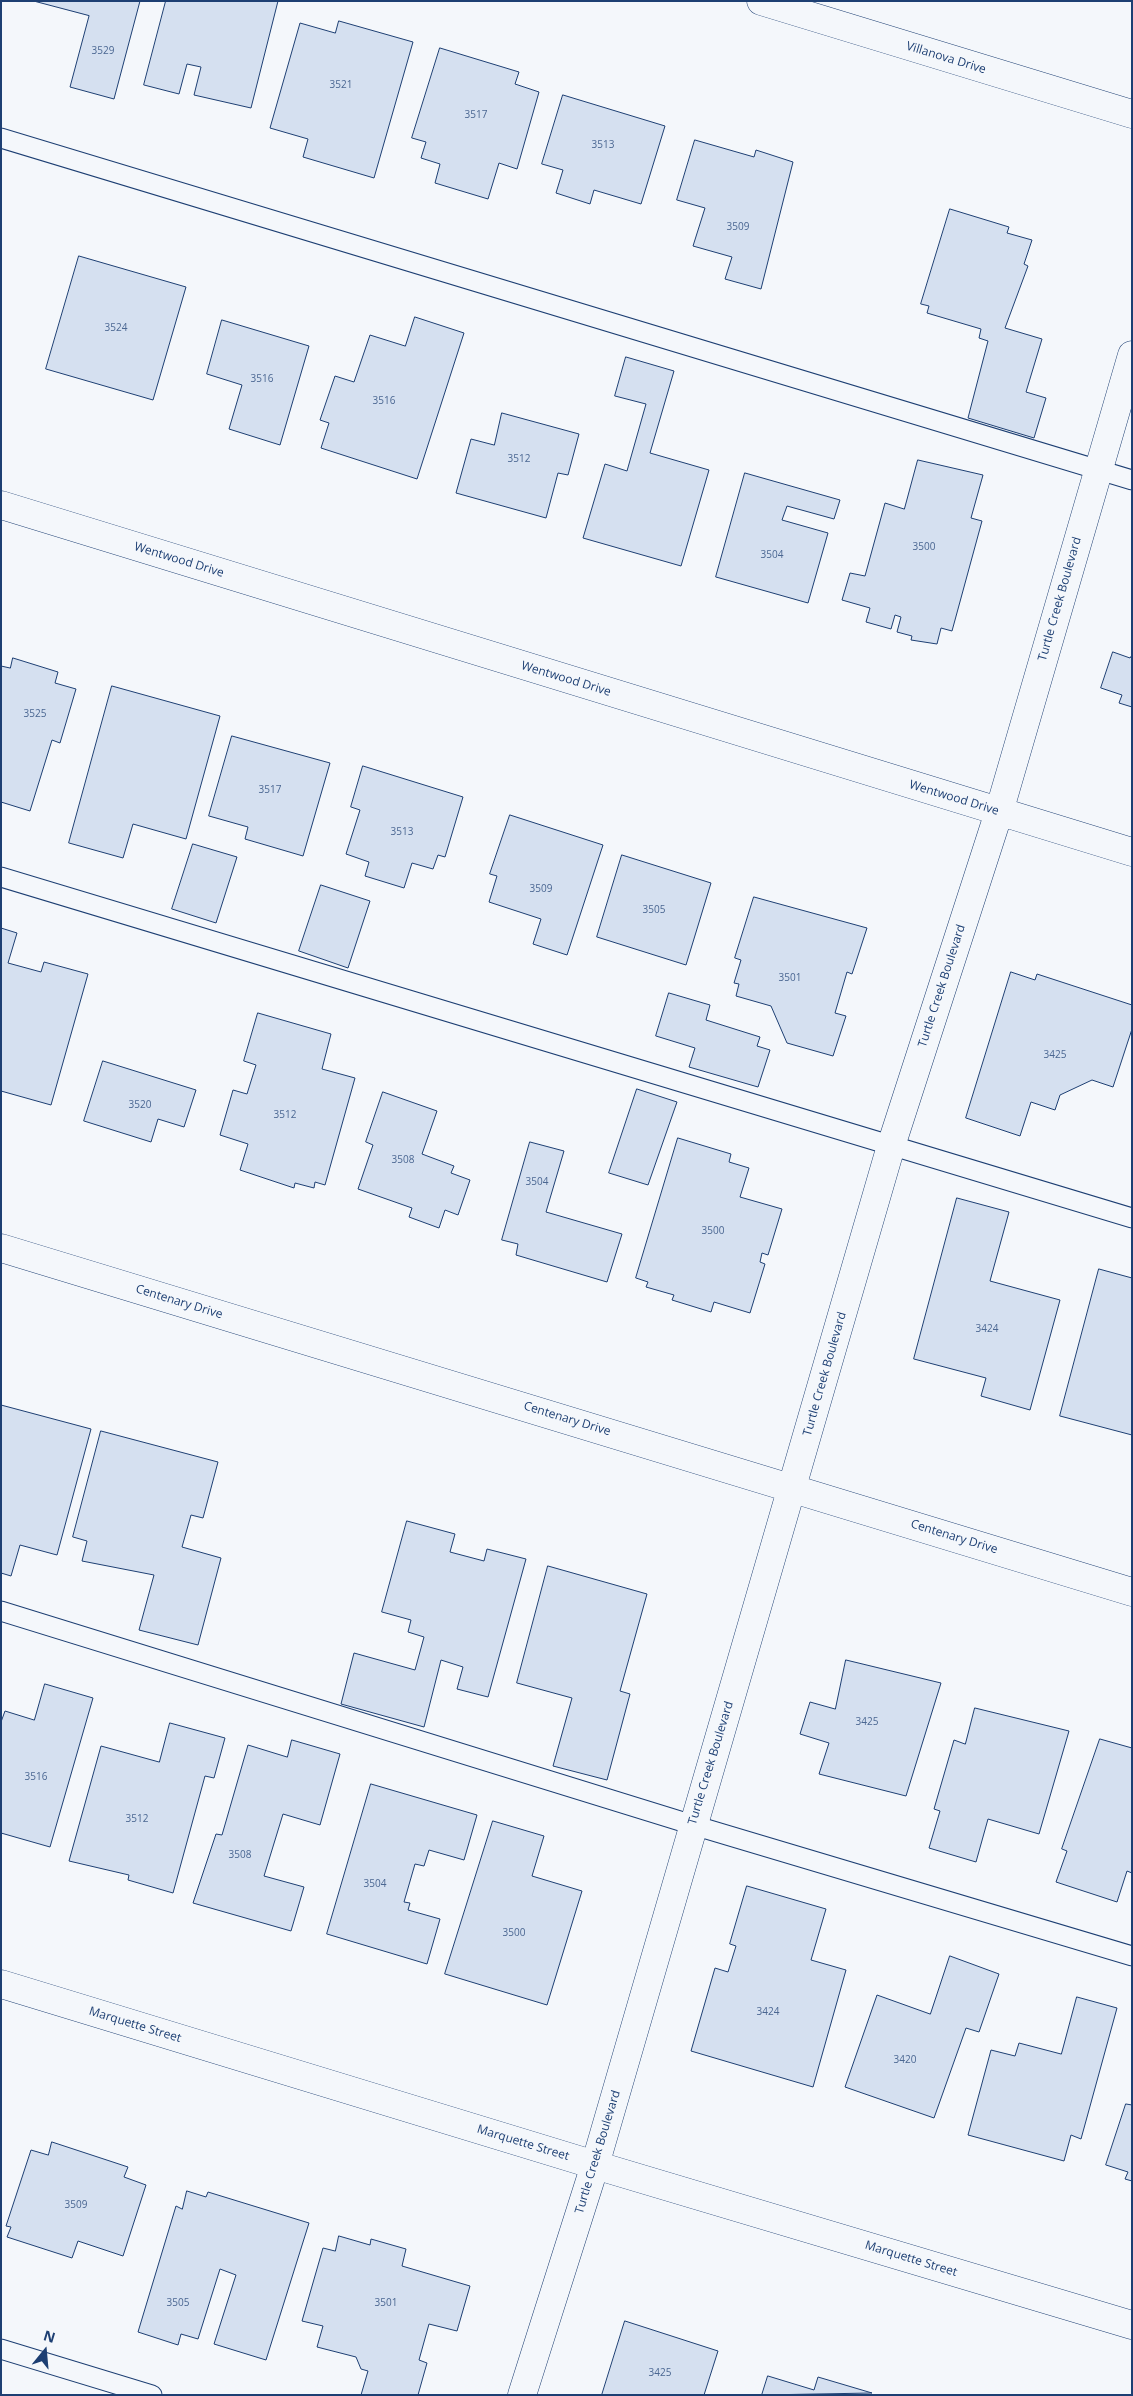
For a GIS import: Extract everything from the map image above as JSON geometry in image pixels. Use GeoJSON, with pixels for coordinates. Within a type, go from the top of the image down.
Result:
{"type":"FeatureCollection","features":[{"type":"Feature","properties":{"kind":"street","name":"Villanova Drive"},"geometry":{"type":"LineString","coordinates":[[760,1],[1132,114]]}},
{"type":"Feature","properties":{"kind":"street","name":"Turtle Creek Boulevard"},"geometry":{"type":"LineString","coordinates":[[522,2395],[595,2165],[891,1146],[998,812],[1132,355]]}},
{"type":"Feature","properties":{"kind":"street","name":"Wentwood Drive"},"geometry":{"type":"LineString","coordinates":[[1,505],[1132,852]]}},
{"type":"Feature","properties":{"kind":"street","name":"Centenary Drive"},"geometry":{"type":"LineString","coordinates":[[1,1248],[1132,1592]]}},
{"type":"Feature","properties":{"kind":"street","name":"Marquette Street"},"geometry":{"type":"LineString","coordinates":[[1,1984],[595,2165],[1132,2325]]}},
{"type":"Feature","properties":{"kind":"lane"},"geometry":{"type":"LineString","coordinates":[[1,138],[1132,480]]}},
{"type":"Feature","properties":{"kind":"lane"},"geometry":{"type":"LineString","coordinates":[[1,877],[1132,1218]]}},
{"type":"Feature","properties":{"kind":"lane"},"geometry":{"type":"LineString","coordinates":[[1,1611],[693,1825],[1132,1956]]}},
{"type":"Feature","properties":{"kind":"lane"},"geometry":{"type":"LineString","coordinates":[[1,2349],[152,2395]]}},
{"type":"Feature","properties":{"kind":"building"},"geometry":{"type":"Polygon","coordinates":[[[34,1],[140,1],[114,99],[70,87],[89,16],[34,1]]]}},
{"type":"Feature","properties":{"kind":"building"},"geometry":{"type":"Polygon","coordinates":[[[166,1],[278,1],[251,108],[194,95],[201,67],[187,64],[179,94],[144,85],[166,1]]]}},
{"type":"Feature","properties":{"kind":"building"},"geometry":{"type":"Polygon","coordinates":[[[339,21],[413,42],[374,178],[303,157],[308,139],[270,128],[300,23],[335,33],[339,21]]]}},
{"type":"Feature","properties":{"kind":"building"},"geometry":{"type":"Polygon","coordinates":[[[440,48],[519,72],[515,84],[539,92],[517,169],[499,163],[488,199],[435,183],[440,164],[421,158],[426,142],[412,138],[440,48]]]}},
{"type":"Feature","properties":{"kind":"building"},"geometry":{"type":"Polygon","coordinates":[[[563,95],[665,126],[641,204],[594,190],[590,204],[556,193],[563,170],[542,164],[563,95]]]}},
{"type":"Feature","properties":{"kind":"building"},"geometry":{"type":"Polygon","coordinates":[[[695,140],[754,157],[756,150],[793,162],[761,289],[725,279],[732,257],[693,246],[705,208],[677,200],[695,140]]]}},
{"type":"Feature","properties":{"kind":"building"},"geometry":{"type":"Polygon","coordinates":[[[950,209],[1009,227],[1007,233],[1032,240],[1024,264],[1028,266],[1005,328],[1042,339],[1026,392],[1046,398],[1034,438],[968,418],[988,341],[979,338],[981,329],[927,313],[929,306],[921,304],[950,209]]]}},
{"type":"Feature","properties":{"kind":"building"},"geometry":{"type":"Polygon","coordinates":[[[79,256],[186,287],[153,400],[46,369],[79,256]]]}},
{"type":"Feature","properties":{"kind":"building"},"geometry":{"type":"Polygon","coordinates":[[[415,317],[464,333],[417,479],[321,448],[329,423],[320,420],[335,376],[354,382],[370,335],[405,346],[415,317]]]}},
{"type":"Feature","properties":{"kind":"building"},"geometry":{"type":"Polygon","coordinates":[[[222,320],[309,346],[280,445],[229,429],[242,385],[207,374],[222,320]]]}},
{"type":"Feature","properties":{"kind":"building"},"geometry":{"type":"Polygon","coordinates":[[[626,357],[674,371],[650,453],[709,470],[681,566],[583,538],[605,464],[627,471],[646,404],[615,396],[626,357]]]}},
{"type":"Feature","properties":{"kind":"building"},"geometry":{"type":"Polygon","coordinates":[[[502,413],[579,434],[568,475],[558,473],[546,518],[456,493],[471,439],[494,445],[502,413]]]}},
{"type":"Feature","properties":{"kind":"building"},"geometry":{"type":"Polygon","coordinates":[[[918,460],[983,475],[971,518],[982,521],[952,631],[941,628],[937,644],[911,640],[912,636],[897,632],[901,617],[895,615],[891,629],[866,622],[870,608],[842,600],[850,573],[865,576],[885,503],[904,509],[918,460]]]}},
{"type":"Feature","properties":{"kind":"building"},"geometry":{"type":"Polygon","coordinates":[[[745,473],[840,500],[834,519],[787,506],[782,520],[828,533],[808,603],[716,577],[745,473]]]}},
{"type":"Feature","properties":{"kind":"building"},"geometry":{"type":"Polygon","coordinates":[[[1113,652],[1130,658],[1132,655],[1132,707],[1119,703],[1122,695],[1101,688],[1113,652]]]}},
{"type":"Feature","properties":{"kind":"building"},"geometry":{"type":"Polygon","coordinates":[[[13,658],[58,672],[55,683],[76,689],[60,743],[52,740],[30,811],[1,802],[1,666],[10,668],[13,658]]]}},
{"type":"Feature","properties":{"kind":"building"},"geometry":{"type":"Polygon","coordinates":[[[112,686],[220,716],[186,839],[133,824],[123,858],[69,843],[112,686]]]}},
{"type":"Feature","properties":{"kind":"building"},"geometry":{"type":"Polygon","coordinates":[[[232,736],[330,763],[303,856],[245,839],[248,827],[209,816],[232,736]]]}},
{"type":"Feature","properties":{"kind":"building"},"geometry":{"type":"Polygon","coordinates":[[[363,766],[463,797],[445,857],[438,855],[433,869],[412,863],[404,888],[365,876],[369,862],[346,854],[360,810],[351,807],[363,766]]]}},
{"type":"Feature","properties":{"kind":"building"},"geometry":{"type":"Polygon","coordinates":[[[510,815],[603,845],[567,955],[533,944],[541,919],[489,902],[497,876],[490,874],[510,815]]]}},
{"type":"Feature","properties":{"kind":"building"},"geometry":{"type":"Polygon","coordinates":[[[193,844],[237,857],[216,923],[172,909],[193,844]]]}},
{"type":"Feature","properties":{"kind":"building"},"geometry":{"type":"Polygon","coordinates":[[[622,855],[711,883],[686,965],[597,937],[622,855]]]}},
{"type":"Feature","properties":{"kind":"building"},"geometry":{"type":"Polygon","coordinates":[[[321,885],[370,901],[348,968],[299,951],[321,885]]]}},
{"type":"Feature","properties":{"kind":"building"},"geometry":{"type":"Polygon","coordinates":[[[754,897],[867,928],[852,974],[847,972],[835,1013],[846,1016],[833,1056],[787,1043],[771,1006],[736,996],[739,984],[734,983],[741,960],[735,958],[754,897]]]}},
{"type":"Feature","properties":{"kind":"building"},"geometry":{"type":"Polygon","coordinates":[[[1,928],[17,933],[8,963],[41,972],[44,962],[88,974],[51,1105],[1,1091],[1,928]]]}},
{"type":"Feature","properties":{"kind":"building"},"geometry":{"type":"Polygon","coordinates":[[[1011,972],[1035,980],[1037,974],[1132,1005],[1132,1029],[1113,1087],[1092,1080],[1060,1095],[1055,1110],[1031,1102],[1020,1136],[966,1118],[1011,972]]]}},
{"type":"Feature","properties":{"kind":"building"},"geometry":{"type":"Polygon","coordinates":[[[669,993],[710,1005],[706,1020],[760,1037],[757,1046],[770,1050],[758,1087],[689,1067],[695,1048],[656,1036],[669,993]]]}},
{"type":"Feature","properties":{"kind":"building"},"geometry":{"type":"Polygon","coordinates":[[[258,1013],[331,1034],[322,1069],[355,1078],[325,1185],[315,1182],[314,1188],[295,1183],[294,1188],[240,1170],[248,1144],[220,1135],[233,1090],[247,1094],[256,1065],[244,1061],[258,1013]]]}},
{"type":"Feature","properties":{"kind":"building"},"geometry":{"type":"Polygon","coordinates":[[[103,1061],[196,1090],[184,1127],[158,1119],[151,1142],[84,1121],[103,1061]]]}},
{"type":"Feature","properties":{"kind":"building"},"geometry":{"type":"Polygon","coordinates":[[[637,1089],[677,1102],[648,1185],[609,1173],[637,1089]]]}},
{"type":"Feature","properties":{"kind":"building"},"geometry":{"type":"Polygon","coordinates":[[[383,1092],[437,1111],[422,1154],[454,1166],[451,1173],[470,1180],[458,1215],[445,1210],[439,1228],[409,1217],[412,1208],[358,1189],[373,1145],[366,1142],[383,1092]]]}},
{"type":"Feature","properties":{"kind":"building"},"geometry":{"type":"Polygon","coordinates":[[[678,1138],[731,1154],[729,1162],[749,1168],[740,1197],[782,1209],[768,1255],[762,1253],[760,1262],[765,1264],[750,1313],[714,1302],[711,1312],[672,1300],[674,1295],[646,1287],[648,1282],[636,1278],[678,1138]]]}},
{"type":"Feature","properties":{"kind":"building"},"geometry":{"type":"Polygon","coordinates":[[[530,1142],[564,1151],[546,1212],[622,1234],[607,1282],[516,1255],[518,1244],[502,1240],[530,1142]]]}},
{"type":"Feature","properties":{"kind":"building"},"geometry":{"type":"Polygon","coordinates":[[[957,1198],[1009,1212],[990,1281],[1060,1300],[1030,1410],[981,1396],[986,1378],[914,1359],[957,1198]]]}},
{"type":"Feature","properties":{"kind":"building"},"geometry":{"type":"Polygon","coordinates":[[[1099,1269],[1132,1278],[1132,1435],[1060,1416],[1099,1269]]]}},
{"type":"Feature","properties":{"kind":"building"},"geometry":{"type":"Polygon","coordinates":[[[1,1405],[91,1429],[57,1555],[20,1545],[11,1576],[1,1573],[1,1405]]]}},
{"type":"Feature","properties":{"kind":"building"},"geometry":{"type":"Polygon","coordinates":[[[101,1431],[218,1462],[203,1518],[191,1515],[182,1547],[221,1558],[198,1645],[139,1630],[154,1575],[82,1561],[87,1541],[73,1537],[101,1431]]]}},
{"type":"Feature","properties":{"kind":"building"},"geometry":{"type":"Polygon","coordinates":[[[407,1521],[455,1534],[450,1552],[484,1561],[487,1549],[526,1559],[488,1697],[457,1689],[463,1667],[441,1660],[424,1727],[341,1704],[354,1653],[415,1670],[424,1637],[408,1632],[411,1620],[382,1612],[407,1521]]]}},
{"type":"Feature","properties":{"kind":"building"},"geometry":{"type":"Polygon","coordinates":[[[548,1566],[647,1594],[620,1691],[630,1694],[607,1780],[553,1766],[572,1698],[517,1683],[548,1566]]]}},
{"type":"Feature","properties":{"kind":"building"},"geometry":{"type":"Polygon","coordinates":[[[846,1660],[941,1683],[906,1796],[819,1774],[829,1743],[800,1734],[810,1702],[835,1709],[846,1660]]]}},
{"type":"Feature","properties":{"kind":"building"},"geometry":{"type":"Polygon","coordinates":[[[45,1684],[93,1698],[50,1847],[1,1833],[1,1722],[5,1711],[34,1720],[45,1684]]]}},
{"type":"Feature","properties":{"kind":"building"},"geometry":{"type":"Polygon","coordinates":[[[975,1708],[1069,1731],[1039,1834],[988,1819],[976,1862],[929,1848],[940,1811],[934,1809],[954,1740],[965,1744],[975,1708]]]}},
{"type":"Feature","properties":{"kind":"building"},"geometry":{"type":"Polygon","coordinates":[[[170,1723],[225,1738],[214,1778],[205,1776],[173,1893],[128,1880],[129,1875],[69,1861],[101,1746],[159,1762],[170,1723]]]}},
{"type":"Feature","properties":{"kind":"building"},"geometry":{"type":"Polygon","coordinates":[[[1100,1739],[1132,1748],[1132,1873],[1127,1871],[1117,1902],[1056,1882],[1067,1851],[1062,1849],[1100,1739]]]}},
{"type":"Feature","properties":{"kind":"building"},"geometry":{"type":"Polygon","coordinates":[[[292,1740],[340,1754],[320,1825],[283,1814],[264,1876],[304,1887],[291,1931],[193,1903],[216,1834],[222,1835],[248,1745],[287,1757],[292,1740]]]}},
{"type":"Feature","properties":{"kind":"building"},"geometry":{"type":"Polygon","coordinates":[[[371,1784],[477,1815],[464,1860],[429,1850],[424,1866],[415,1864],[404,1902],[410,1903],[408,1910],[440,1919],[427,1964],[327,1934],[371,1784]]]}},
{"type":"Feature","properties":{"kind":"building"},"geometry":{"type":"Polygon","coordinates":[[[493,1821],[544,1836],[532,1876],[582,1891],[547,2005],[445,1974],[493,1821]]]}},
{"type":"Feature","properties":{"kind":"building"},"geometry":{"type":"Polygon","coordinates":[[[747,1886],[826,1909],[811,1960],[846,1970],[813,2087],[691,2051],[715,1968],[728,1972],[736,1946],[730,1944],[747,1886]]]}},
{"type":"Feature","properties":{"kind":"building"},"geometry":{"type":"Polygon","coordinates":[[[950,1956],[999,1974],[979,2032],[966,2028],[934,2118],[845,2087],[877,1995],[930,2014],[950,1956]]]}},
{"type":"Feature","properties":{"kind":"building"},"geometry":{"type":"Polygon","coordinates":[[[1077,1997],[1117,2008],[1081,2139],[1071,2135],[1064,2161],[968,2135],[991,2050],[1015,2056],[1019,2043],[1061,2054],[1077,1997]]]}},
{"type":"Feature","properties":{"kind":"building"},"geometry":{"type":"Polygon","coordinates":[[[1126,2104],[1132,2105],[1132,2181],[1125,2179],[1128,2172],[1106,2165],[1126,2104]]]}},
{"type":"Feature","properties":{"kind":"building"},"geometry":{"type":"Polygon","coordinates":[[[52,2142],[128,2167],[124,2177],[146,2185],[123,2256],[78,2241],[72,2258],[7,2237],[11,2227],[6,2226],[31,2150],[48,2155],[52,2142]]]}},
{"type":"Feature","properties":{"kind":"building"},"geometry":{"type":"Polygon","coordinates":[[[187,2191],[206,2197],[208,2192],[309,2223],[266,2360],[214,2344],[236,2275],[220,2269],[198,2339],[181,2334],[178,2345],[138,2332],[176,2206],[182,2209],[187,2191]]]}},
{"type":"Feature","properties":{"kind":"building"},"geometry":{"type":"Polygon","coordinates":[[[339,2236],[370,2245],[371,2239],[406,2249],[402,2266],[470,2286],[457,2331],[429,2324],[419,2360],[427,2363],[418,2395],[361,2395],[368,2371],[361,2369],[356,2357],[317,2347],[323,2326],[302,2321],[323,2248],[335,2251],[339,2236]]]}},
{"type":"Feature","properties":{"kind":"building"},"geometry":{"type":"Polygon","coordinates":[[[625,2321],[718,2351],[704,2395],[602,2395],[625,2321]]]}},
{"type":"Feature","properties":{"kind":"building"},"geometry":{"type":"Polygon","coordinates":[[[768,2376],[814,2390],[818,2377],[872,2393],[762,2395],[768,2376]]]}}]}
